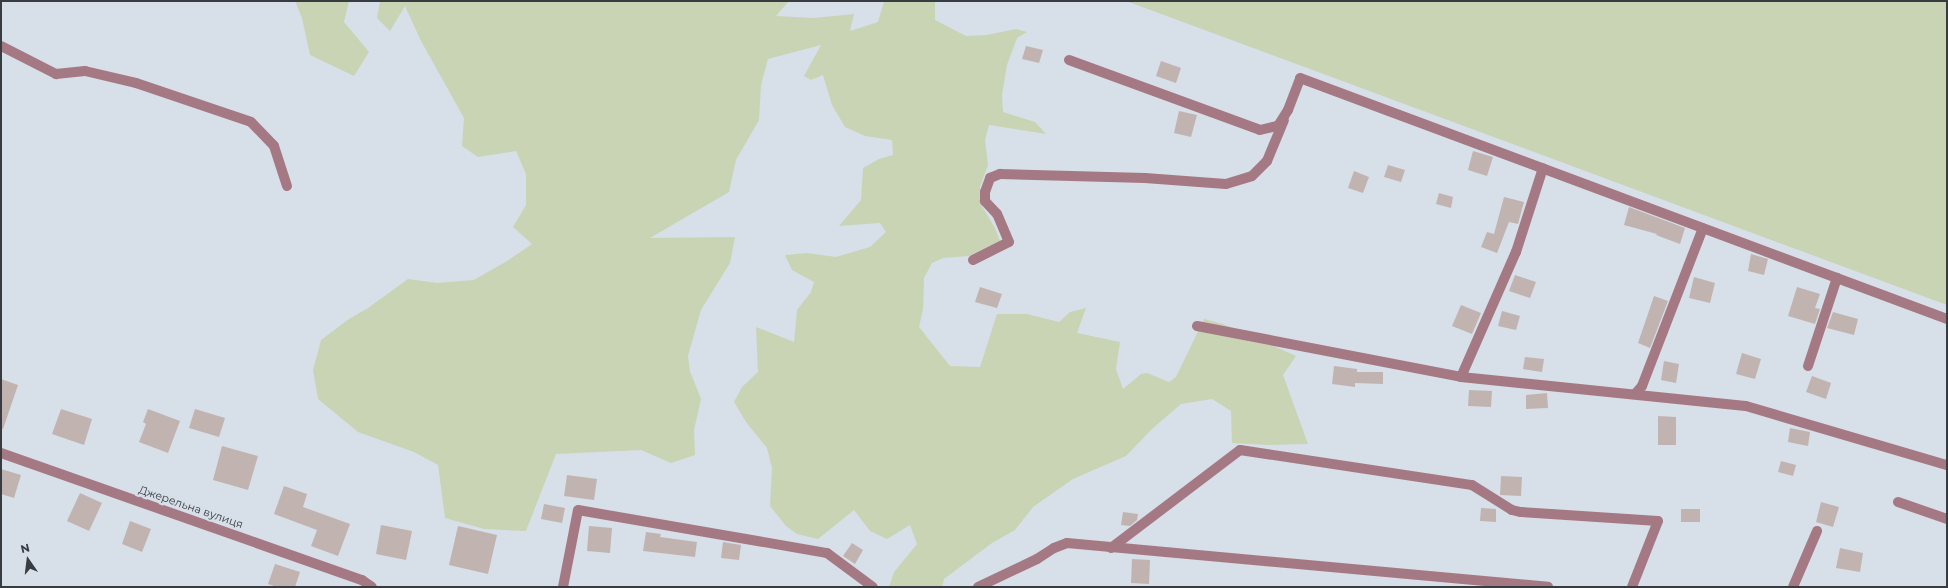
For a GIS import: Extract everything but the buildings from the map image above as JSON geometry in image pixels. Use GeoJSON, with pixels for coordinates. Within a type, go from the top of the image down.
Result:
{"type":"FeatureCollection","features":[{"type":"Feature","properties":{"kind":"street"},"geometry":{"type":"LineString","coordinates":[[1,46],[56,74],[85,71],[136,83],[251,122],[274,146],[287,186]]}},
{"type":"Feature","properties":{"kind":"street"},"geometry":{"type":"LineString","coordinates":[[1069,60],[1260,130],[1278,126],[1288,110]]}},
{"type":"Feature","properties":{"kind":"street"},"geometry":{"type":"LineString","coordinates":[[973,260],[1009,242],[997,214],[985,201],[985,192],[990,178],[1000,174],[1145,178],[1226,184],[1252,176],[1267,161],[1300,78],[1947,319]]}},
{"type":"Feature","properties":{"kind":"street"},"geometry":{"type":"LineString","coordinates":[[1461,377],[1516,252],[1542,168]]}},
{"type":"Feature","properties":{"kind":"street"},"geometry":{"type":"LineString","coordinates":[[1635,394],[1642,386],[1703,228]]}},
{"type":"Feature","properties":{"kind":"street"},"geometry":{"type":"LineString","coordinates":[[1808,366],[1837,278]]}},
{"type":"Feature","properties":{"kind":"street"},"geometry":{"type":"LineString","coordinates":[[1197,326],[1461,377],[1746,406],[1947,465]]}},
{"type":"Feature","properties":{"kind":"street"},"geometry":{"type":"LineString","coordinates":[[1112,548],[1240,450],[1472,485],[1512,510],[1521,512],[1658,521],[1632,587]]}},
{"type":"Feature","properties":{"kind":"street","name":"Джерельна вулиця"},"geometry":{"type":"LineString","coordinates":[[1,452],[362,580],[372,587]]}},
{"type":"Feature","properties":{"kind":"street"},"geometry":{"type":"LineString","coordinates":[[1898,502],[1947,519]]}},
{"type":"Feature","properties":{"kind":"street"},"geometry":{"type":"LineString","coordinates":[[563,587],[578,510],[826,553],[873,587]]}},
{"type":"Feature","properties":{"kind":"street"},"geometry":{"type":"LineString","coordinates":[[1793,587],[1818,531]]}},
{"type":"Feature","properties":{"kind":"street"},"geometry":{"type":"LineString","coordinates":[[978,587],[1037,559],[1054,548],[1067,543],[1548,587]]}},
{"type":"Feature","properties":{"kind":"green space"},"geometry":{"type":"Polygon","coordinates":[[[295,1],[349,1],[344,22],[369,52],[354,76],[310,55],[302,18],[295,1]]]}},
{"type":"Feature","properties":{"kind":"green space"},"geometry":{"type":"Polygon","coordinates":[[[380,1],[789,1],[776,16],[814,18],[854,14],[850,31],[878,22],[884,1],[935,1],[935,20],[966,36],[987,35],[1016,29],[1027,32],[1017,38],[1007,65],[1002,95],[1003,112],[1035,122],[1046,134],[989,125],[985,140],[988,165],[980,187],[980,203],[995,228],[1000,241],[969,256],[943,258],[932,263],[924,278],[923,309],[919,327],[950,366],[980,367],[997,314],[1027,314],[1059,322],[1070,312],[1086,308],[1077,333],[1120,342],[1116,369],[1123,389],[1141,374],[1147,373],[1169,382],[1176,377],[1204,319],[1223,324],[1296,356],[1283,375],[1308,444],[1268,445],[1232,443],[1231,411],[1212,399],[1181,404],[1152,429],[1126,456],[1073,479],[1033,507],[1015,530],[992,543],[944,579],[942,587],[889,587],[894,572],[917,544],[910,525],[887,539],[870,531],[854,510],[818,539],[797,534],[786,526],[770,506],[772,468],[767,448],[746,422],[734,402],[742,387],[758,372],[756,327],[794,342],[797,310],[811,292],[814,282],[792,270],[785,255],[807,253],[836,257],[870,247],[886,232],[880,223],[839,226],[861,200],[863,168],[879,159],[893,155],[892,140],[865,136],[845,127],[832,105],[823,75],[811,80],[804,76],[821,45],[768,59],[761,85],[759,120],[736,160],[729,192],[650,238],[735,237],[730,263],[701,310],[688,356],[690,371],[701,399],[694,430],[695,455],[671,463],[641,450],[556,454],[526,531],[484,529],[445,518],[438,465],[414,452],[358,432],[318,399],[313,370],[321,340],[408,279],[437,283],[474,280],[507,261],[532,244],[513,227],[526,205],[526,174],[516,151],[478,157],[462,146],[464,118],[421,41],[405,6],[390,31],[377,18],[380,1]]]}},
{"type":"Feature","properties":{"kind":"green space"},"geometry":{"type":"Polygon","coordinates":[[[1126,1],[1947,1],[1947,305],[1126,1]]]}}]}
